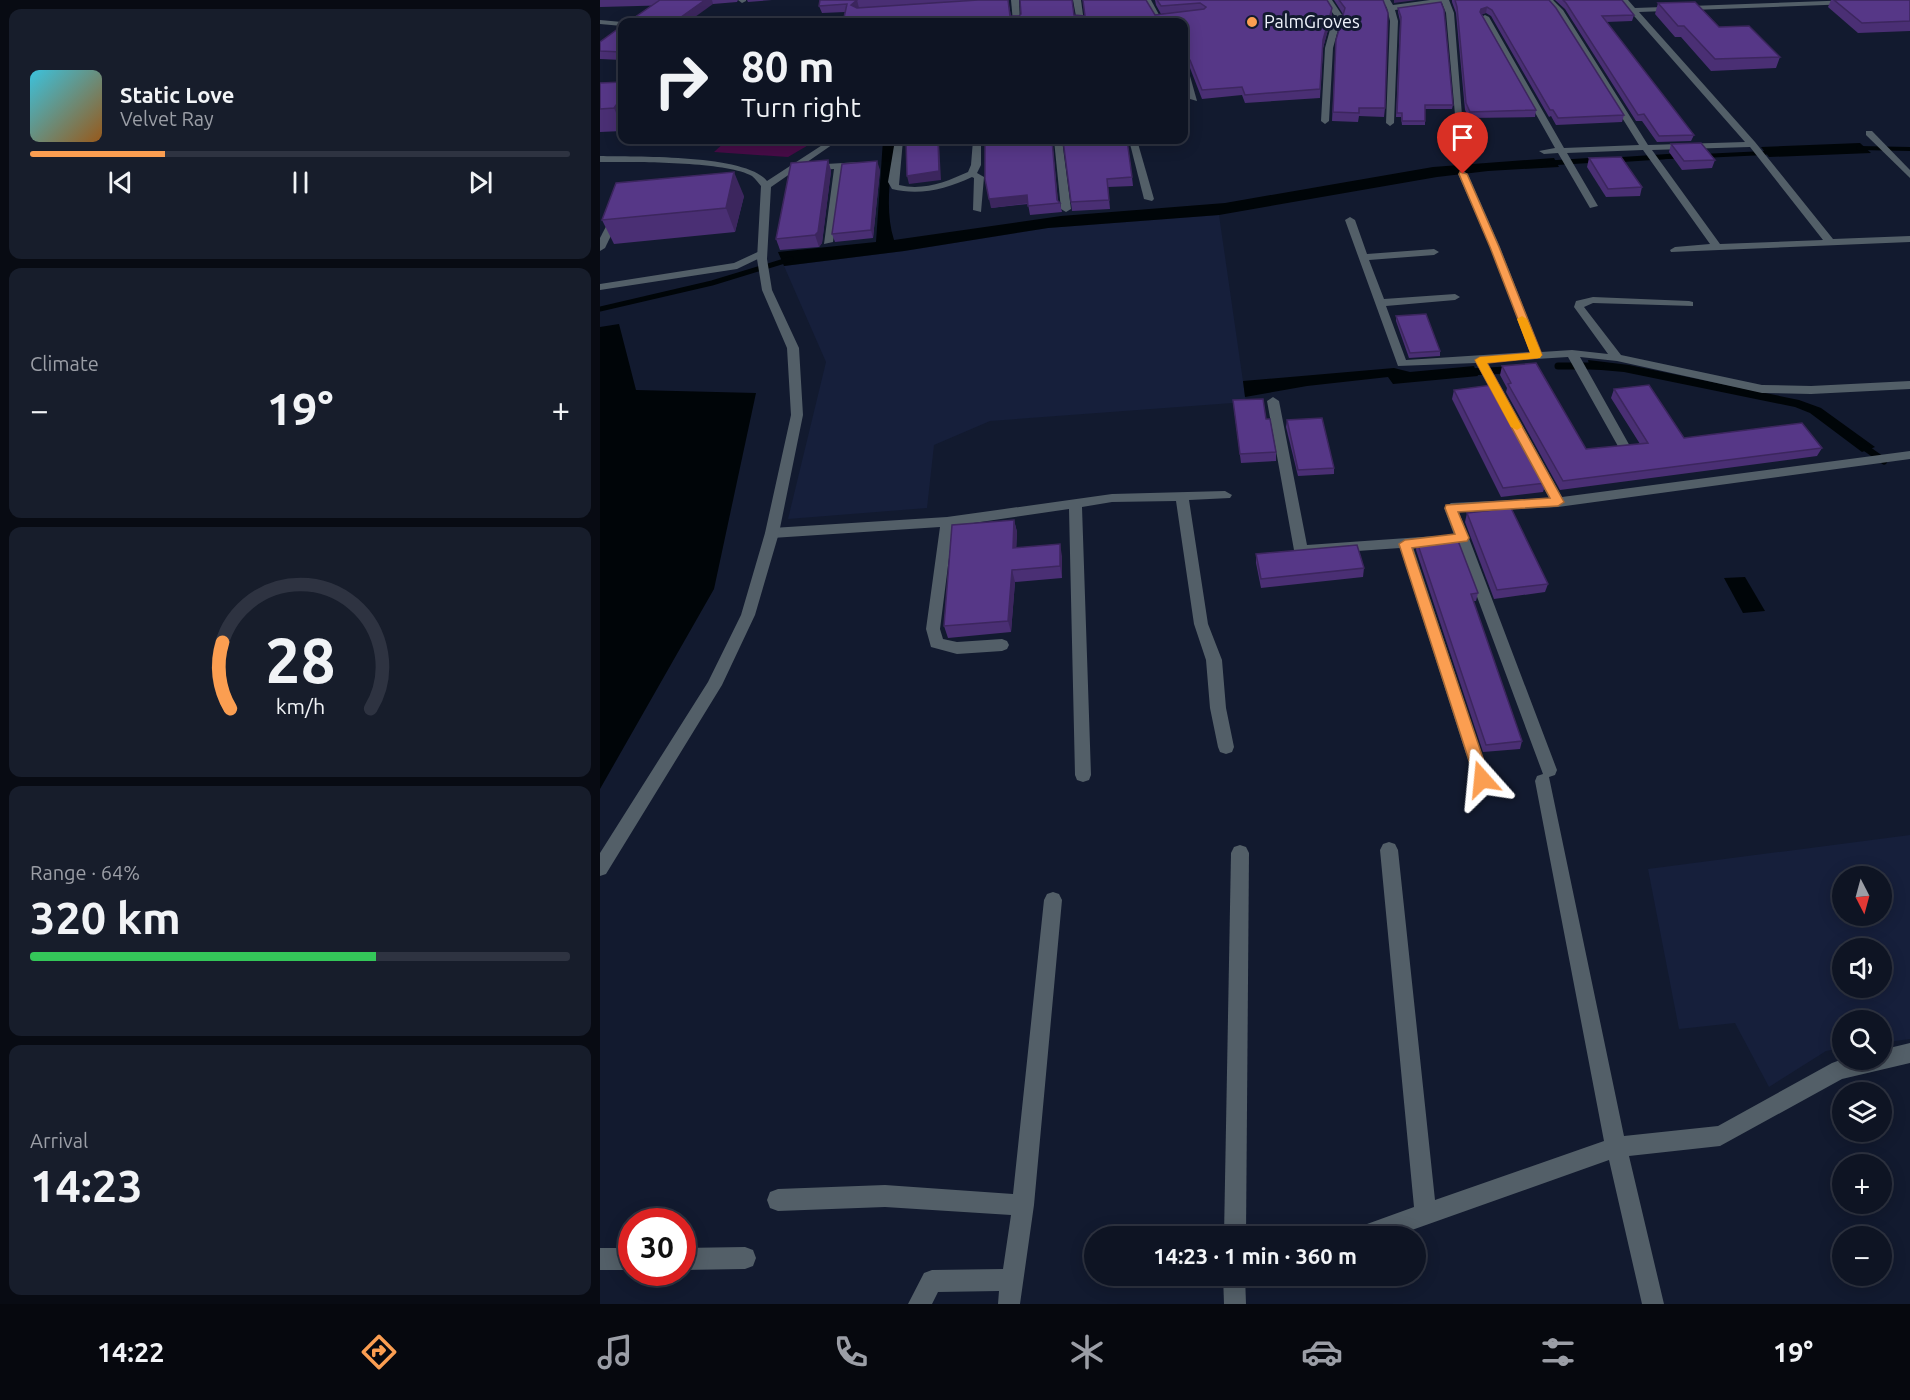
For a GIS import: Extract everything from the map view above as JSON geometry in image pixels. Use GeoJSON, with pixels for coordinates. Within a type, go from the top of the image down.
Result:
{"type":"FeatureCollection","features":[{"type":"Feature","properties":{"kind":"street"},"geometry":{"type":"LineString","coordinates":[[1077,0],[1081,18]]}},
{"type":"Feature","properties":{"kind":"street"},"geometry":{"type":"LineString","coordinates":[[1325,121],[1329,48],[1338,15],[1328,0]]}},
{"type":"Feature","properties":{"kind":"street"},"geometry":{"type":"LineString","coordinates":[[1390,123],[1394,21],[1389,4],[1445,0],[1450,13],[1460,126]]}},
{"type":"Feature","properties":{"kind":"street"},"geometry":{"type":"LineString","coordinates":[[1549,0],[1560,12],[1645,147],[1717,247]]}},
{"type":"Feature","properties":{"kind":"street"},"geometry":{"type":"LineString","coordinates":[[1624,0],[1752,144],[1830,242]]}},
{"type":"Feature","properties":{"kind":"street"},"geometry":{"type":"LineString","coordinates":[[1003,2],[1015,1],[1017,18]]}},
{"type":"Feature","properties":{"kind":"street"},"geometry":{"type":"LineString","coordinates":[[1151,1],[1157,18]]}},
{"type":"Feature","properties":{"kind":"street"},"geometry":{"type":"LineString","coordinates":[[1633,10],[1858,2]]}},
{"type":"Feature","properties":{"kind":"street"},"geometry":{"type":"LineString","coordinates":[[1485,17],[1593,206]]}},
{"type":"Feature","properties":{"kind":"street"},"geometry":{"type":"LineString","coordinates":[[600,22],[618,24]]}},
{"type":"Feature","properties":{"kind":"street"},"geometry":{"type":"LineString","coordinates":[[1188,81],[1194,99]]}},
{"type":"Feature","properties":{"kind":"street"},"geometry":{"type":"LineString","coordinates":[[1869,133],[1910,175]]}},
{"type":"Feature","properties":{"kind":"street"},"geometry":{"type":"LineString","coordinates":[[766,186],[829,144]]}},
{"type":"Feature","properties":{"kind":"street"},"geometry":{"type":"LineString","coordinates":[[899,144],[895,187],[904,190],[937,187],[972,174],[979,177],[978,210]]}},
{"type":"Feature","properties":{"kind":"street"},"geometry":{"type":"LineString","coordinates":[[972,174],[976,165],[977,144]]}},
{"type":"Feature","properties":{"kind":"street"},"geometry":{"type":"LineString","coordinates":[[1058,144],[1065,209]]}},
{"type":"Feature","properties":{"kind":"street"},"geometry":{"type":"LineString","coordinates":[[1134,144],[1149,199]]}},
{"type":"Feature","properties":{"kind":"street"},"geometry":{"type":"LineString","coordinates":[[1544,151],[1752,144]]}},
{"type":"Feature","properties":{"kind":"street"},"geometry":{"type":"LineString","coordinates":[[600,159],[657,160],[720,166],[756,174],[766,186],[762,256],[768,290],[793,348],[797,416],[772,532],[748,615],[714,685],[600,868]]}},
{"type":"Feature","properties":{"kind":"street"},"geometry":{"type":"LineString","coordinates":[[791,169],[868,164]]}},
{"type":"Feature","properties":{"kind":"street"},"geometry":{"type":"LineString","coordinates":[[828,242],[839,166]]}},
{"type":"Feature","properties":{"kind":"street"},"geometry":{"type":"LineString","coordinates":[[1463,174],[1495,247],[1537,355]]}},
{"type":"Feature","properties":{"kind":"street"},"geometry":{"type":"LineString","coordinates":[[600,248],[622,201]]}},
{"type":"Feature","properties":{"kind":"street"},"geometry":{"type":"LineString","coordinates":[[1350,220],[1401,364],[1572,353],[1617,358],[1762,389],[1811,390],[1910,385]]}},
{"type":"Feature","properties":{"kind":"street"},"geometry":{"type":"LineString","coordinates":[[1675,250],[1910,239]]}},
{"type":"Feature","properties":{"kind":"street"},"geometry":{"type":"LineString","coordinates":[[1363,257],[1434,252]]}},
{"type":"Feature","properties":{"kind":"street"},"geometry":{"type":"LineString","coordinates":[[600,287],[737,266],[762,256]]}},
{"type":"Feature","properties":{"kind":"street"},"geometry":{"type":"LineString","coordinates":[[1379,303],[1455,297]]}},
{"type":"Feature","properties":{"kind":"street"},"geometry":{"type":"LineString","coordinates":[[1617,358],[1579,307],[1580,303],[1593,300],[1689,304]]}},
{"type":"Feature","properties":{"kind":"street"},"geometry":{"type":"LineString","coordinates":[[1572,353],[1625,448]]}},
{"type":"Feature","properties":{"kind":"street"},"geometry":{"type":"LineString","coordinates":[[1480,360],[1558,502]]}},
{"type":"Feature","properties":{"kind":"street"},"geometry":{"type":"LineString","coordinates":[[1273,401],[1301,550],[1462,538]]}},
{"type":"Feature","properties":{"kind":"street"},"geometry":{"type":"LineString","coordinates":[[1653,1304],[1616,1147],[1546,776],[1451,508],[1558,502],[1910,455]]}},
{"type":"Feature","properties":{"kind":"street"},"geometry":{"type":"LineString","coordinates":[[772,532],[947,522],[1112,498],[1224,495]]}},
{"type":"Feature","properties":{"kind":"street"},"geometry":{"type":"LineString","coordinates":[[1182,496],[1201,624],[1214,660],[1218,708],[1226,747]]}},
{"type":"Feature","properties":{"kind":"street"},"geometry":{"type":"LineString","coordinates":[[1076,503],[1083,776]]}},
{"type":"Feature","properties":{"kind":"street"},"geometry":{"type":"LineString","coordinates":[[947,522],[933,629],[936,643],[957,648],[1002,645]]}},
{"type":"Feature","properties":{"kind":"street"},"geometry":{"type":"LineString","coordinates":[[1405,544],[1482,779]]}},
{"type":"Feature","properties":{"kind":"street"},"geometry":{"type":"LineString","coordinates":[[1389,850],[1426,1215]]}},
{"type":"Feature","properties":{"kind":"street"},"geometry":{"type":"LineString","coordinates":[[1234,1226],[1240,853]]}},
{"type":"Feature","properties":{"kind":"street"},"geometry":{"type":"LineString","coordinates":[[1009,1304],[1023,1205],[1053,900]]}},
{"type":"Feature","properties":{"kind":"street"},"geometry":{"type":"LineString","coordinates":[[1394,1226],[1616,1147],[1720,1136],[1839,1070],[1910,1053]]}},
{"type":"Feature","properties":{"kind":"street"},"geometry":{"type":"LineString","coordinates":[[778,1200],[885,1196],[1023,1205]]}},
{"type":"Feature","properties":{"kind":"street"},"geometry":{"type":"LineString","coordinates":[[696,1259],[745,1258]]}},
{"type":"Feature","properties":{"kind":"street"},"geometry":{"type":"LineString","coordinates":[[600,1259],[618,1259]]}},
{"type":"Feature","properties":{"kind":"street"},"geometry":{"type":"LineString","coordinates":[[919,1304],[932,1281],[1013,1280]]}},
{"type":"Feature","properties":{"kind":"street"},"geometry":{"type":"LineString","coordinates":[[1234,1286],[1235,1304]]}},
{"type":"Feature","properties":{"kind":"shaded area"},"geometry":{"type":"Polygon","coordinates":[[[1860,143],[1871,153],[1769,157],[1761,147],[1860,143]]]}},
{"type":"Feature","properties":{"kind":"shaded area"},"geometry":{"type":"Polygon","coordinates":[[[723,144],[810,144],[788,157],[714,152],[723,144]]]}},
{"type":"Feature","properties":{"kind":"shaded area"},"geometry":{"type":"Polygon","coordinates":[[[883,144],[894,144],[889,203],[894,240],[1061,216],[1225,203],[1433,167],[1554,158],[1559,167],[1488,171],[1437,177],[1219,215],[1048,228],[904,251],[784,266],[778,252],[876,242],[883,144]]]}},
{"type":"Feature","properties":{"kind":"shaded area"},"geometry":{"type":"Polygon","coordinates":[[[1219,215],[1246,402],[990,421],[934,445],[927,508],[788,519],[826,362],[784,266],[904,251],[1048,228],[1219,215]]]}},
{"type":"Feature","properties":{"kind":"shaded area"},"geometry":{"type":"Polygon","coordinates":[[[619,324],[636,390],[756,393],[714,589],[600,789],[600,327],[619,324]]]}},
{"type":"Feature","properties":{"kind":"shaded area"},"geometry":{"type":"Polygon","coordinates":[[[1588,360],[1629,365],[1799,400],[1821,408],[1875,447],[1862,452],[1810,413],[1795,407],[1624,372],[1590,369],[1588,360]]]}},
{"type":"Feature","properties":{"kind":"shaded area"},"geometry":{"type":"Polygon","coordinates":[[[1474,366],[1478,376],[1393,384],[1388,377],[1307,386],[1245,397],[1243,381],[1394,368],[1410,372],[1474,366]]]}},
{"type":"Feature","properties":{"kind":"shaded area"},"geometry":{"type":"Polygon","coordinates":[[[1745,577],[1765,611],[1743,613],[1724,578],[1745,577]]]}},
{"type":"Feature","properties":{"kind":"shaded area"},"geometry":{"type":"Polygon","coordinates":[[[1910,835],[1910,1039],[1892,1041],[1892,1010],[1832,1010],[1832,1050],[1826,1051],[1769,1087],[1735,1023],[1679,1029],[1648,869],[1910,835]]]}},
{"type":"Feature","properties":{"kind":"building"},"geometry":{"type":"Polygon","coordinates":[[[660,0],[705,0],[680,18],[634,18],[660,0]]]}},
{"type":"Feature","properties":{"kind":"building"},"geometry":{"type":"Polygon","coordinates":[[[820,0],[857,0],[851,5],[857,8],[1008,0],[1010,16],[1021,14],[1020,0],[1072,0],[1074,15],[1085,16],[1083,0],[1146,0],[1155,15],[1206,7],[1200,3],[1161,6],[1157,0],[1327,0],[1332,8],[1323,40],[1320,89],[1245,95],[1242,87],[1202,90],[1188,59],[1188,18],[844,18],[847,4],[819,6],[820,0]]]}},
{"type":"Feature","properties":{"kind":"building"},"geometry":{"type":"Polygon","coordinates":[[[1339,0],[1383,0],[1388,13],[1385,108],[1359,108],[1359,113],[1333,112],[1336,40],[1345,8],[1339,0]]]}},
{"type":"Feature","properties":{"kind":"building"},"geometry":{"type":"Polygon","coordinates":[[[1455,0],[1549,0],[1624,115],[1558,118],[1553,110],[1550,110],[1492,10],[1487,7],[1481,9],[1480,12],[1536,110],[1470,112],[1466,103],[1455,0]]]}},
{"type":"Feature","properties":{"kind":"building"},"geometry":{"type":"Polygon","coordinates":[[[1563,0],[1622,0],[1634,15],[1602,16],[1694,135],[1659,136],[1644,114],[1638,115],[1563,0]]]}},
{"type":"Feature","properties":{"kind":"building"},"geometry":{"type":"Polygon","coordinates":[[[1834,0],[1910,0],[1910,21],[1862,23],[1834,0]]]}},
{"type":"Feature","properties":{"kind":"building"},"geometry":{"type":"Polygon","coordinates":[[[1441,2],[1444,10],[1453,105],[1425,105],[1425,121],[1402,121],[1402,113],[1397,113],[1401,17],[1398,8],[1441,2]]]}},
{"type":"Feature","properties":{"kind":"building"},"geometry":{"type":"Polygon","coordinates":[[[1695,2],[1719,27],[1749,26],[1780,57],[1715,59],[1684,26],[1678,26],[1658,3],[1695,2]]]}},
{"type":"Feature","properties":{"kind":"building"},"geometry":{"type":"Polygon","coordinates":[[[618,29],[618,52],[600,51],[600,42],[618,29]]]}},
{"type":"Feature","properties":{"kind":"building"},"geometry":{"type":"Polygon","coordinates":[[[618,82],[618,102],[614,108],[600,109],[600,83],[618,82]]]}},
{"type":"Feature","properties":{"kind":"building"},"geometry":{"type":"Polygon","coordinates":[[[1701,143],[1715,160],[1684,161],[1671,144],[1701,143]]]}},
{"type":"Feature","properties":{"kind":"building"},"geometry":{"type":"Polygon","coordinates":[[[906,144],[938,144],[939,171],[907,176],[906,144]]]}},
{"type":"Feature","properties":{"kind":"building"},"geometry":{"type":"Polygon","coordinates":[[[985,144],[1052,144],[1057,200],[1060,203],[1028,206],[1027,195],[989,199],[985,179],[985,144]]]}},
{"type":"Feature","properties":{"kind":"building"},"geometry":{"type":"Polygon","coordinates":[[[1064,144],[1128,144],[1132,177],[1107,179],[1109,200],[1071,202],[1064,144]]]}},
{"type":"Feature","properties":{"kind":"building"},"geometry":{"type":"Polygon","coordinates":[[[1621,157],[1642,187],[1608,189],[1589,158],[1621,157]]]}},
{"type":"Feature","properties":{"kind":"building"},"geometry":{"type":"Polygon","coordinates":[[[828,160],[818,232],[815,235],[776,239],[791,163],[828,160]]]}},
{"type":"Feature","properties":{"kind":"building"},"geometry":{"type":"Polygon","coordinates":[[[877,161],[871,230],[832,234],[842,164],[877,161]]]}},
{"type":"Feature","properties":{"kind":"building"},"geometry":{"type":"Polygon","coordinates":[[[734,172],[726,208],[602,220],[616,183],[734,172]]]}},
{"type":"Feature","properties":{"kind":"building"},"geometry":{"type":"Polygon","coordinates":[[[1426,314],[1440,351],[1410,353],[1396,316],[1426,314]]]}},
{"type":"Feature","properties":{"kind":"building"},"geometry":{"type":"Polygon","coordinates":[[[1536,363],[1586,449],[1648,443],[1614,389],[1649,385],[1684,438],[1802,423],[1822,448],[1563,481],[1508,384],[1511,383],[1502,366],[1536,363]]]}},
{"type":"Feature","properties":{"kind":"building"},"geometry":{"type":"Polygon","coordinates":[[[1492,385],[1546,483],[1503,488],[1454,390],[1492,385]]]}},
{"type":"Feature","properties":{"kind":"building"},"geometry":{"type":"Polygon","coordinates":[[[1263,399],[1266,419],[1270,419],[1276,452],[1240,454],[1233,400],[1263,399]]]}},
{"type":"Feature","properties":{"kind":"building"},"geometry":{"type":"Polygon","coordinates":[[[1322,418],[1334,468],[1298,470],[1287,420],[1322,418]]]}},
{"type":"Feature","properties":{"kind":"building"},"geometry":{"type":"Polygon","coordinates":[[[1511,508],[1548,584],[1497,590],[1467,513],[1511,508]]]}},
{"type":"Feature","properties":{"kind":"building"},"geometry":{"type":"Polygon","coordinates":[[[1014,520],[1013,548],[1060,544],[1060,566],[1012,570],[1008,621],[944,626],[952,525],[1014,520]]]}},
{"type":"Feature","properties":{"kind":"building"},"geometry":{"type":"Polygon","coordinates":[[[1457,538],[1478,593],[1471,594],[1522,741],[1486,745],[1417,542],[1457,538]]]}},
{"type":"Feature","properties":{"kind":"building"},"geometry":{"type":"Polygon","coordinates":[[[1357,545],[1364,568],[1261,579],[1256,554],[1357,545]]]}},
{"type":"Feature","properties":{"kind":"waterway"},"geometry":{"type":"LineString","coordinates":[[1858,148],[1910,149]]}},
{"type":"Feature","properties":{"kind":"waterway"},"geometry":{"type":"LineString","coordinates":[[1702,156],[1765,153]]}},
{"type":"Feature","properties":{"kind":"waterway"},"geometry":{"type":"LineString","coordinates":[[1615,160],[1675,156]]}},
{"type":"Feature","properties":{"kind":"waterway"},"geometry":{"type":"LineString","coordinates":[[1650,158],[1681,156]]}},
{"type":"Feature","properties":{"kind":"waterway"},"geometry":{"type":"LineString","coordinates":[[1549,163],[1597,160]]}},
{"type":"Feature","properties":{"kind":"waterway"},"geometry":{"type":"LineString","coordinates":[[600,309],[712,283],[791,259]]}},
{"type":"Feature","properties":{"kind":"waterway"},"geometry":{"type":"LineString","coordinates":[[1558,366],[1600,366]]}},
{"type":"Feature","properties":{"kind":"waterway"},"geometry":{"type":"LineString","coordinates":[[1468,372],[1507,370]]}},
{"type":"Feature","properties":{"kind":"waterway"},"geometry":{"type":"LineString","coordinates":[[1860,444],[1884,461]]}},
{"type":"Feature","properties":{"kind":"slow traffic"},"geometry":{"type":"LineString","coordinates":[[1517,427],[1480,360],[1537,355],[1522,319]]}},
{"type":"Feature","properties":{"kind":"place","name":"PalmGroves"},"geometry":{"type":"Point","coordinates":[1252,22]}},
{"type":"Feature","properties":{"kind":"route"},"geometry":{"type":"LineString","coordinates":[[1463,174],[1495,247],[1537,355],[1480,360],[1558,502],[1451,508],[1462,538],[1405,544],[1482,779]]}}]}
